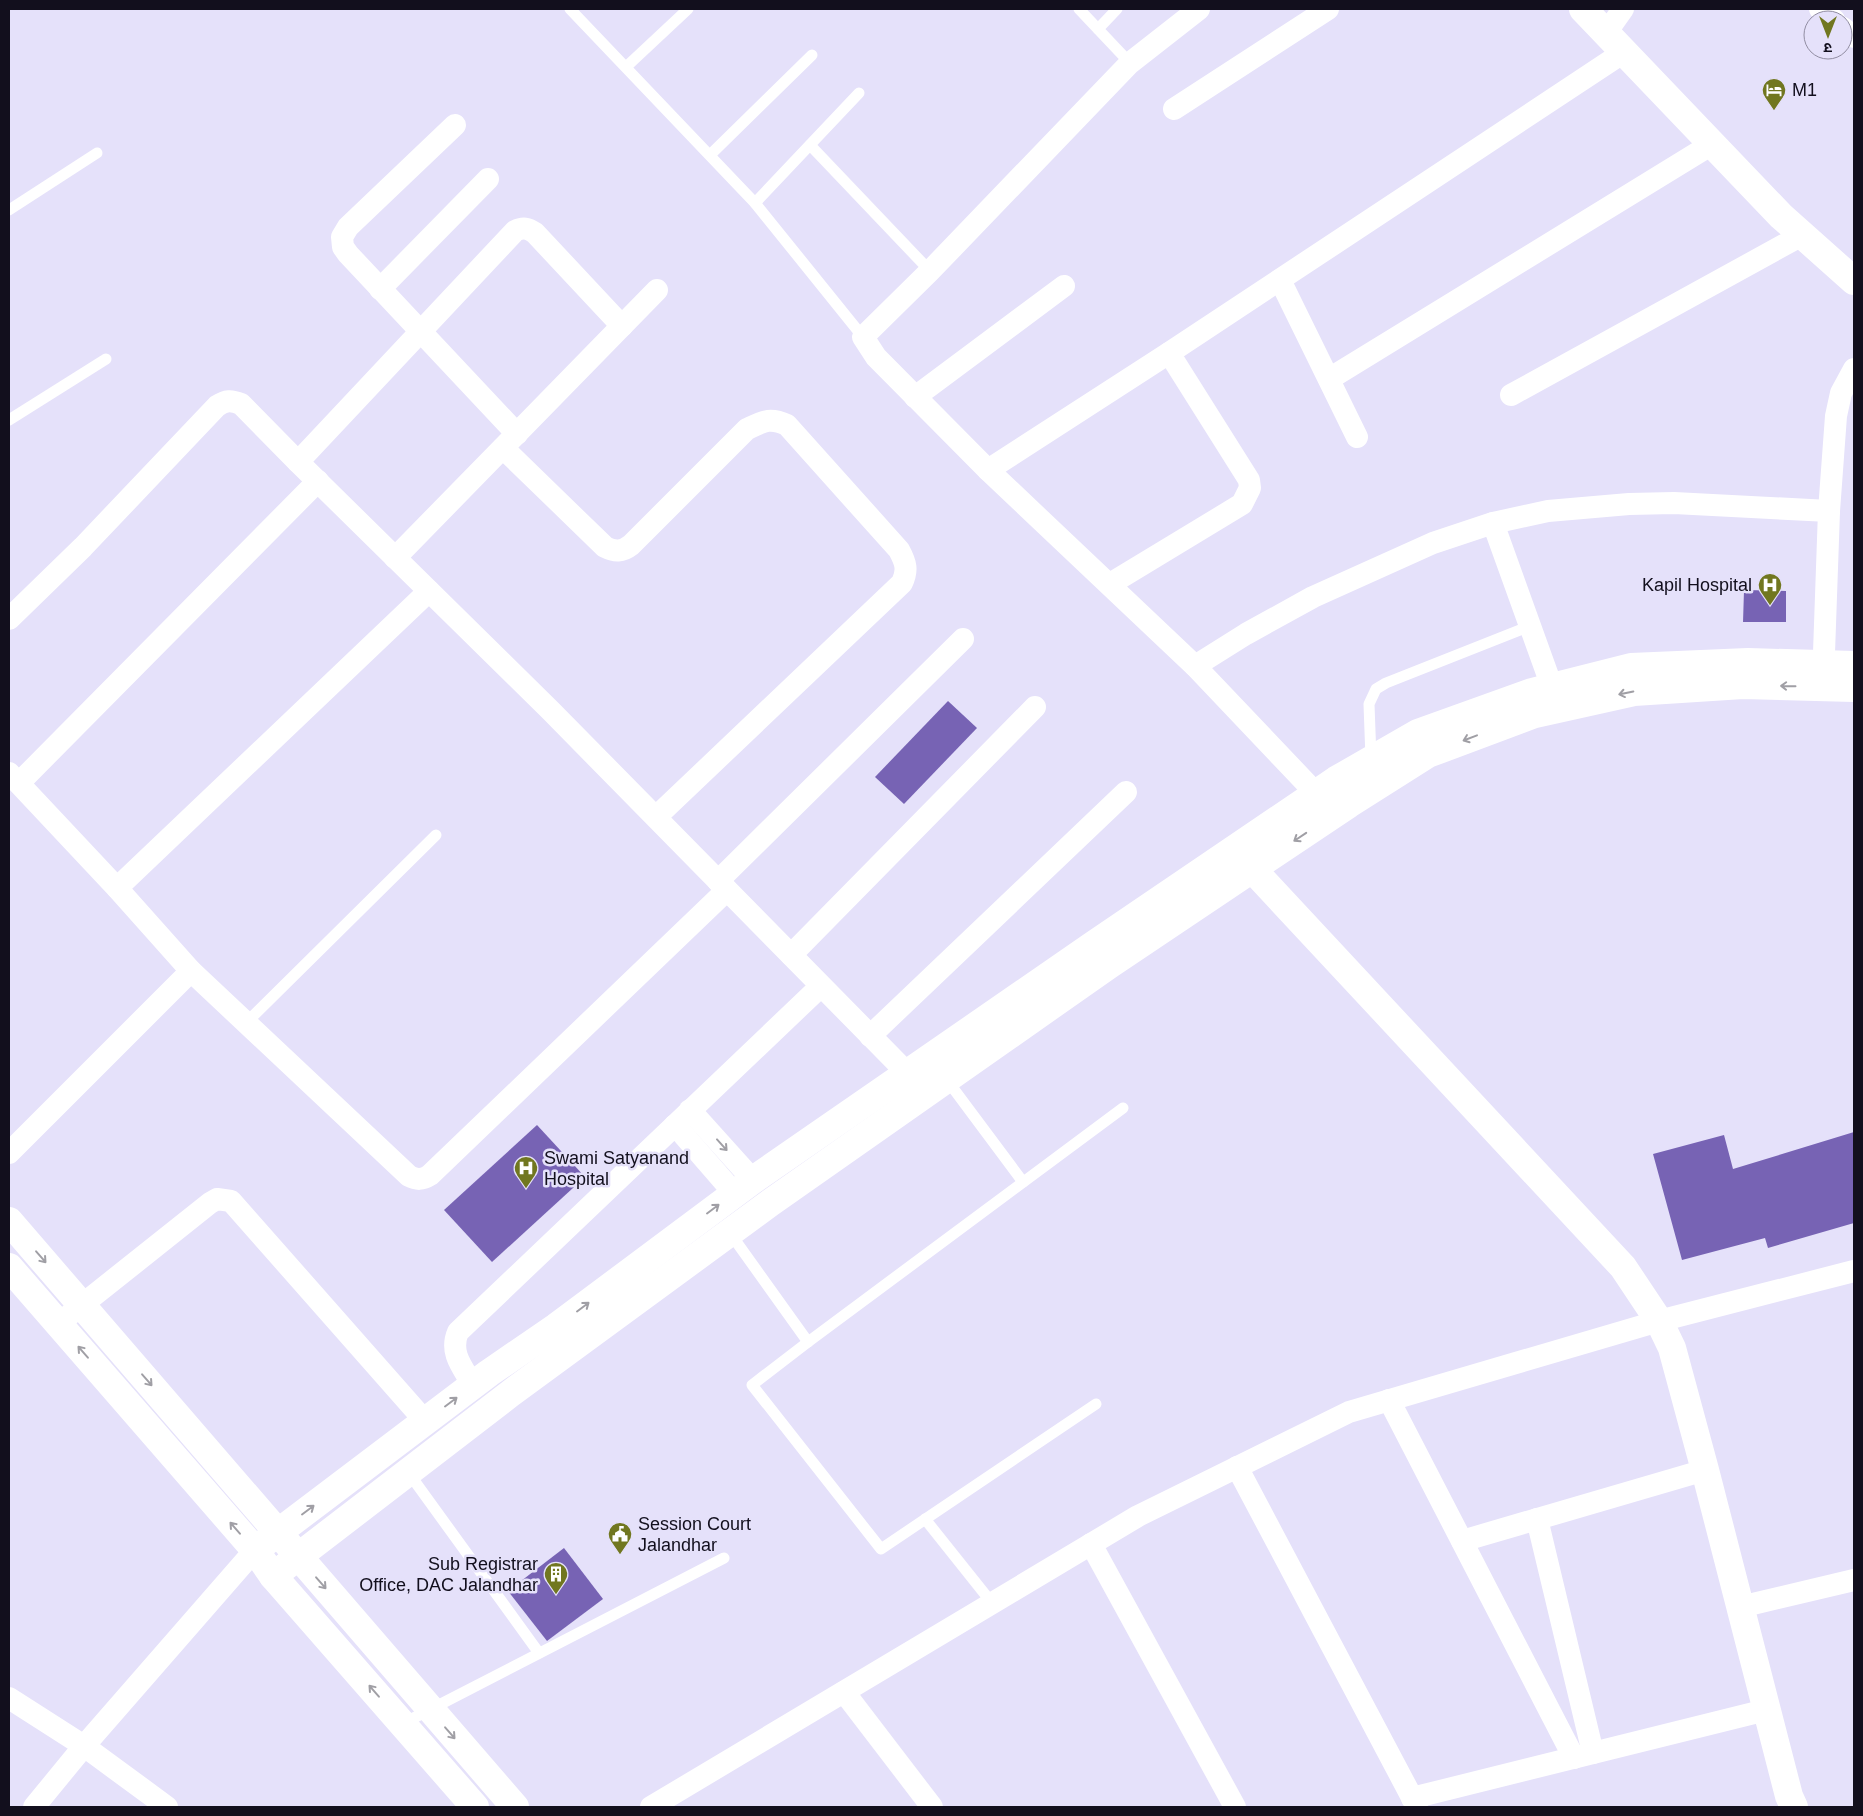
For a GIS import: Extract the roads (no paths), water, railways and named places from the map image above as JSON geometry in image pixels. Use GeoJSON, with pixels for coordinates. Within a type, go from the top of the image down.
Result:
{"type":"FeatureCollection","features":[{"type":"Feature","properties":{"kind":"street"},"geometry":{"type":"LineString","coordinates":[[1199,9],[1130,63],[930,271],[863,337],[876,357],[988,470],[1195,666],[1335,814]]}},
{"type":"Feature","properties":{"kind":"street"},"geometry":{"type":"LineString","coordinates":[[1174,109],[1328,9]]}},
{"type":"Feature","properties":{"kind":"street"},"geometry":{"type":"LineString","coordinates":[[1583,9],[1781,216],[1854,282]]}},
{"type":"Feature","properties":{"kind":"street"},"geometry":{"type":"LineString","coordinates":[[988,470],[1280,280],[1615,43],[1623,9]]}},
{"type":"Feature","properties":{"kind":"street"},"geometry":{"type":"LineString","coordinates":[[455,124],[348,226],[342,237],[343,247],[420,332],[510,441],[605,547],[612,551],[624,550],[631,545],[747,429],[765,420],[777,421],[787,425],[899,550],[906,562],[907,573],[902,584],[656,817]]}},
{"type":"Feature","properties":{"kind":"street"},"geometry":{"type":"LineString","coordinates":[[1329,379],[1712,144]]}},
{"type":"Feature","properties":{"kind":"street"},"geometry":{"type":"LineString","coordinates":[[380,289],[488,179]]}},
{"type":"Feature","properties":{"kind":"street"},"geometry":{"type":"LineString","coordinates":[[298,462],[515,231],[522,228],[536,233],[622,326]]}},
{"type":"Feature","properties":{"kind":"street"},"geometry":{"type":"LineString","coordinates":[[1511,395],[1802,235]]}},
{"type":"Feature","properties":{"kind":"street"},"geometry":{"type":"LineString","coordinates":[[1280,280],[1357,437]]}},
{"type":"Feature","properties":{"kind":"street"},"geometry":{"type":"LineString","coordinates":[[916,396],[1064,286]]}},
{"type":"Feature","properties":{"kind":"street"},"geometry":{"type":"LineString","coordinates":[[395,558],[657,290]]}},
{"type":"Feature","properties":{"kind":"street"},"geometry":{"type":"LineString","coordinates":[[1110,584],[1242,504],[1250,488],[1249,480],[1169,353]]}},
{"type":"Feature","properties":{"kind":"street"},"geometry":{"type":"LineString","coordinates":[[1823,676],[1836,416],[1841,393],[1854,368]]}},
{"type":"Feature","properties":{"kind":"street"},"geometry":{"type":"LineString","coordinates":[[9,619],[83,547],[210,413],[224,401],[232,400],[241,404],[550,710],[907,1073],[937,1087]]}},
{"type":"Feature","properties":{"kind":"street"},"geometry":{"type":"LineString","coordinates":[[318,482],[14,778],[117,888],[190,971],[408,1176],[416,1180],[425,1179],[722,885],[963,638]]}},
{"type":"Feature","properties":{"kind":"street"},"geometry":{"type":"LineString","coordinates":[[1195,666],[1246,634],[1313,597],[1434,543],[1493,523],[1548,511],[1629,504],[1674,503],[1830,511]]}},
{"type":"Feature","properties":{"kind":"street"},"geometry":{"type":"LineString","coordinates":[[1493,523],[1552,687]]}},
{"type":"Feature","properties":{"kind":"street"},"geometry":{"type":"LineString","coordinates":[[117,888],[429,591]]}},
{"type":"Feature","properties":{"kind":"street"},"geometry":{"type":"LineString","coordinates":[[34,1807],[84,1746],[255,1550],[473,1385],[556,1327],[743,1187],[1336,780],[1418,733],[1532,692],[1631,667],[1748,662],[1823,676],[1854,688]]}},
{"type":"Feature","properties":{"kind":"street"},"geometry":{"type":"LineString","coordinates":[[273,1576],[572,1348],[730,1233],[1109,964],[1428,754],[1535,714],[1634,692],[1743,685],[1823,676],[1854,665]]}},
{"type":"Feature","properties":{"kind":"street"},"geometry":{"type":"LineString","coordinates":[[791,955],[1035,707]]}},
{"type":"Feature","properties":{"kind":"street"},"geometry":{"type":"LineString","coordinates":[[870,1036],[1126,792]]}},
{"type":"Feature","properties":{"kind":"street"},"geometry":{"type":"LineString","coordinates":[[1234,850],[1623,1267],[1659,1321],[1672,1348],[1766,1710],[1789,1796],[1794,1807]]}},
{"type":"Feature","properties":{"kind":"street"},"geometry":{"type":"LineString","coordinates":[[9,1153],[190,971]]}},
{"type":"Feature","properties":{"kind":"street"},"geometry":{"type":"LineString","coordinates":[[473,1385],[458,1360],[454,1349],[454,1340],[458,1332],[822,986]]}},
{"type":"Feature","properties":{"kind":"street"},"geometry":{"type":"LineString","coordinates":[[683,1118],[743,1187]]}},
{"type":"Feature","properties":{"kind":"street"},"geometry":{"type":"LineString","coordinates":[[58,1324],[210,1203],[217,1199],[231,1201],[426,1421]]}},
{"type":"Feature","properties":{"kind":"street"},"geometry":{"type":"LineString","coordinates":[[9,1220],[515,1807]]}},
{"type":"Feature","properties":{"kind":"street"},"geometry":{"type":"LineString","coordinates":[[9,1267],[255,1550],[273,1576],[475,1807]]}},
{"type":"Feature","properties":{"kind":"street"},"geometry":{"type":"LineString","coordinates":[[651,1807],[1138,1516],[1348,1412],[1659,1321],[1854,1271]]}},
{"type":"Feature","properties":{"kind":"street"},"geometry":{"type":"LineString","coordinates":[[556,1327],[572,1348]]}},
{"type":"Feature","properties":{"kind":"street"},"geometry":{"type":"LineString","coordinates":[[1389,1400],[1462,1541],[1584,1756]]}},
{"type":"Feature","properties":{"kind":"street"},"geometry":{"type":"LineString","coordinates":[[1237,1467],[1414,1803],[1584,1756],[1766,1710]]}},
{"type":"Feature","properties":{"kind":"street"},"geometry":{"type":"LineString","coordinates":[[1462,1541],[1705,1470]]}},
{"type":"Feature","properties":{"kind":"street"},"geometry":{"type":"LineString","coordinates":[[1537,1519],[1584,1756]]}},
{"type":"Feature","properties":{"kind":"street"},"geometry":{"type":"LineString","coordinates":[[1090,1544],[1235,1807]]}},
{"type":"Feature","properties":{"kind":"street"},"geometry":{"type":"LineString","coordinates":[[1740,1607],[1854,1580]]}},
{"type":"Feature","properties":{"kind":"street"},"geometry":{"type":"LineString","coordinates":[[844,1692],[932,1807]]}},
{"type":"Feature","properties":{"kind":"street"},"geometry":{"type":"LineString","coordinates":[[9,1698],[84,1746],[166,1807]]}},
{"type":"Feature","properties":{"kind":"lane"},"geometry":{"type":"LineString","coordinates":[[570,9],[755,203],[863,337]]}},
{"type":"Feature","properties":{"kind":"lane"},"geometry":{"type":"LineString","coordinates":[[626,68],[688,9]]}},
{"type":"Feature","properties":{"kind":"lane"},"geometry":{"type":"LineString","coordinates":[[1079,9],[1130,63]]}},
{"type":"Feature","properties":{"kind":"lane"},"geometry":{"type":"LineString","coordinates":[[1098,29],[1116,9]]}},
{"type":"Feature","properties":{"kind":"lane"},"geometry":{"type":"LineString","coordinates":[[710,155],[812,55]]}},
{"type":"Feature","properties":{"kind":"lane"},"geometry":{"type":"LineString","coordinates":[[755,203],[859,93]]}},
{"type":"Feature","properties":{"kind":"lane"},"geometry":{"type":"LineString","coordinates":[[810,145],[930,271]]}},
{"type":"Feature","properties":{"kind":"lane"},"geometry":{"type":"LineString","coordinates":[[9,210],[97,153]]}},
{"type":"Feature","properties":{"kind":"lane"},"geometry":{"type":"LineString","coordinates":[[9,420],[106,360]]}},
{"type":"Feature","properties":{"kind":"lane"},"geometry":{"type":"LineString","coordinates":[[1371,760],[1369,704],[1376,688],[1530,626]]}},
{"type":"Feature","properties":{"kind":"lane"},"geometry":{"type":"LineString","coordinates":[[246,1023],[436,835]]}},
{"type":"Feature","properties":{"kind":"lane"},"geometry":{"type":"LineString","coordinates":[[937,1087],[1023,1182]]}},
{"type":"Feature","properties":{"kind":"lane"},"geometry":{"type":"LineString","coordinates":[[1096,1404],[881,1549],[752,1385],[1123,1108]]}},
{"type":"Feature","properties":{"kind":"lane"},"geometry":{"type":"LineString","coordinates":[[730,1233],[808,1342]]}},
{"type":"Feature","properties":{"kind":"lane"},"geometry":{"type":"LineString","coordinates":[[408,1472],[539,1653]]}},
{"type":"Feature","properties":{"kind":"lane"},"geometry":{"type":"LineString","coordinates":[[925,1519],[992,1603]]}},
{"type":"Feature","properties":{"kind":"lane"},"geometry":{"type":"LineString","coordinates":[[402,1724],[724,1558]]}},
{"type":"Feature","properties":{"kind":"place","name":"M1"},"geometry":{"type":"Point","coordinates":[1774,111]}},
{"type":"Feature","properties":{"kind":"place","name":"Kapil Hospital"},"geometry":{"type":"Point","coordinates":[1770,606]}},
{"type":"Feature","properties":{"kind":"place","name":"Swami Satyanand Hospital"},"geometry":{"type":"Point","coordinates":[526,1189]}},
{"type":"Feature","properties":{"kind":"place","name":"Session Court Jalandhar"},"geometry":{"type":"Point","coordinates":[620,1555]}},
{"type":"Feature","properties":{"kind":"place","name":"Sub Registrar Office, DAC Jalandhar"},"geometry":{"type":"Point","coordinates":[556,1595]}}]}
